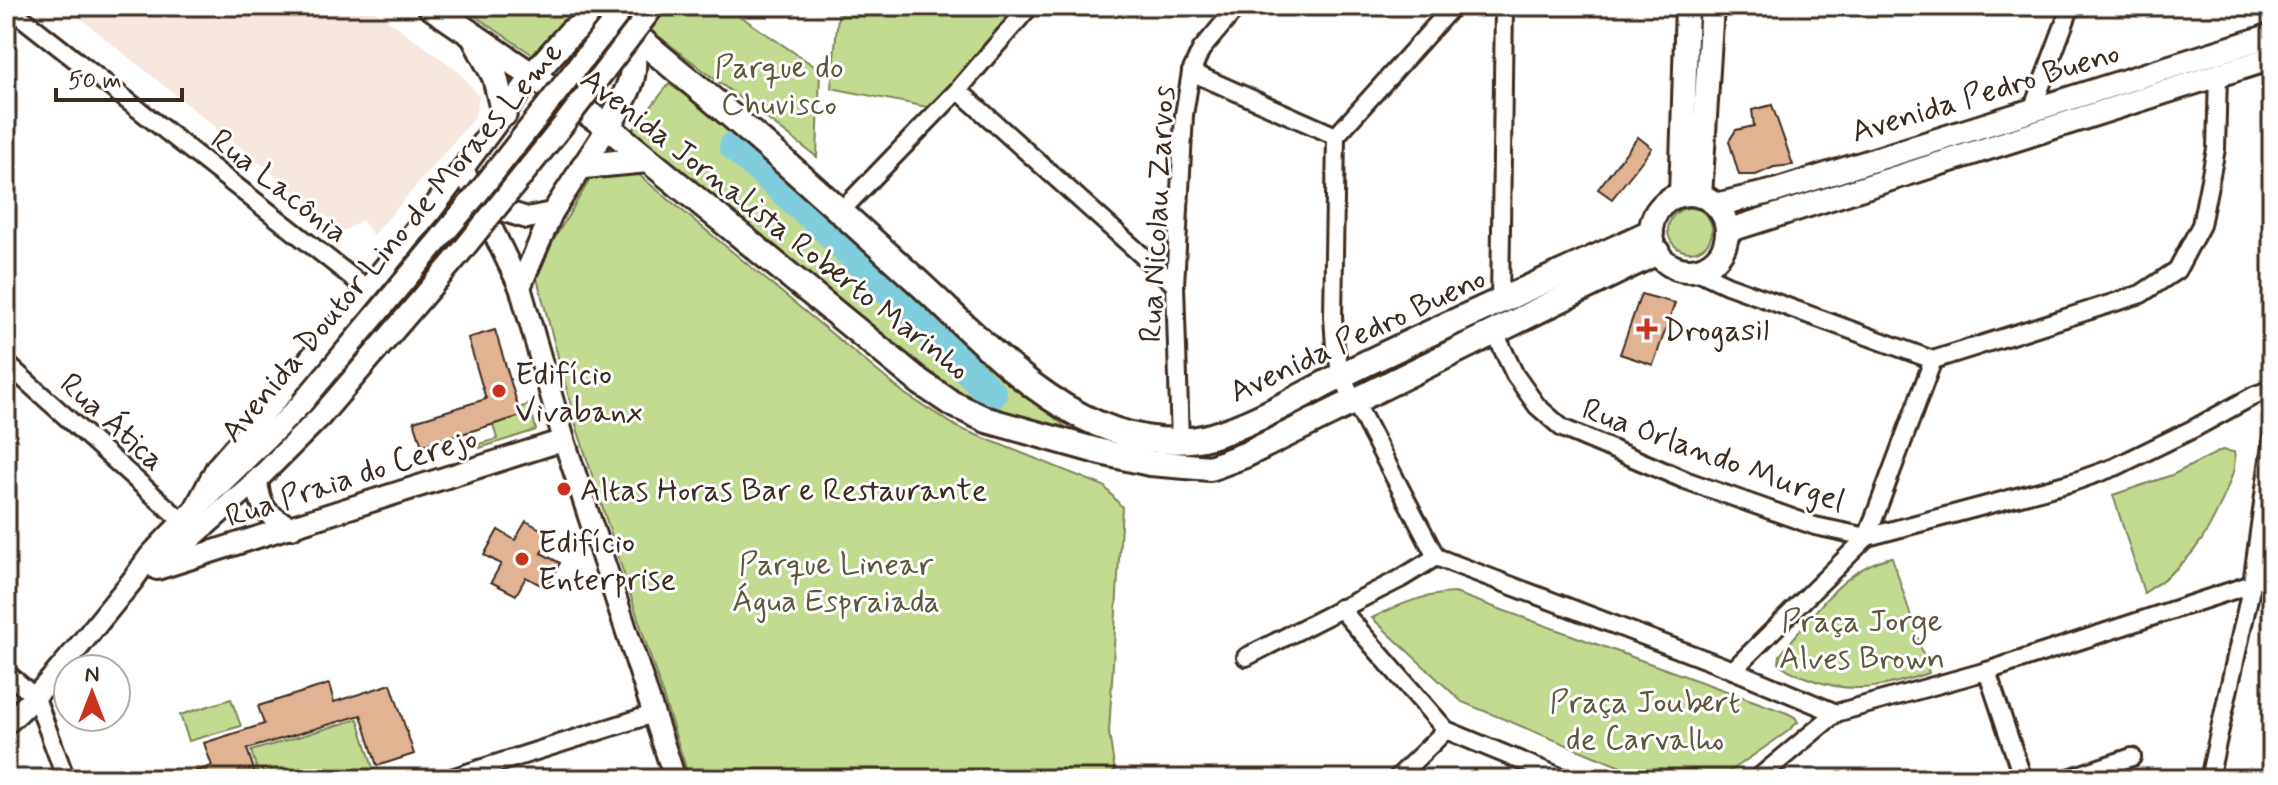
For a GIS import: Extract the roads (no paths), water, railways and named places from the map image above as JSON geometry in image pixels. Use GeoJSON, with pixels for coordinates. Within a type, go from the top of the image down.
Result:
{"type":"FeatureCollection","features":[{"type":"Feature","properties":{"kind":"main road","name":"Avenida Jornalista Roberto Marinho"},"geometry":{"type":"LineString","coordinates":[[430,6],[608,127],[920,382],[951,403],[987,420],[1101,452]]}},
{"type":"Feature","properties":{"kind":"main road"},"geometry":{"type":"LineString","coordinates":[[1687,6],[1699,199],[1726,222],[1727,231],[1722,251],[1704,266],[1673,267],[1654,242],[1654,218],[1662,205],[1699,199]]}},
{"type":"Feature","properties":{"kind":"main road"},"geometry":{"type":"LineString","coordinates":[[1699,199],[1714,7]]}},
{"type":"Feature","properties":{"kind":"main road","name":"Avenida Jornalista Roberto Marinho"},"geometry":{"type":"LineString","coordinates":[[609,8],[630,32],[841,211],[1010,365],[1048,396],[1083,417]]}},
{"type":"Feature","properties":{"kind":"main road"},"geometry":{"type":"LineString","coordinates":[[532,76],[571,32],[609,8]]}},
{"type":"Feature","properties":{"kind":"main road"},"geometry":{"type":"LineString","coordinates":[[608,127],[634,76],[636,59],[630,32]]}},
{"type":"Feature","properties":{"kind":"main road","name":"Avenida Pedro Bueno"},"geometry":{"type":"LineString","coordinates":[[1699,199],[1778,190],[2272,35]]}},
{"type":"Feature","properties":{"kind":"main road"},"geometry":{"type":"LineString","coordinates":[[473,37],[495,77],[504,114]]}},
{"type":"Feature","properties":{"kind":"main road","name":"Avenida Pedro Bueno"},"geometry":{"type":"LineString","coordinates":[[1727,231],[2272,58]]}},
{"type":"Feature","properties":{"kind":"main road"},"geometry":{"type":"LineString","coordinates":[[584,166],[648,160]]}},
{"type":"Feature","properties":{"kind":"main road","name":"Avenida Pedro Bueno"},"geometry":{"type":"LineString","coordinates":[[1083,417],[1118,432],[1148,439],[1180,441],[1210,437],[1274,410],[1341,375],[1500,302],[1654,242]]}},
{"type":"Feature","properties":{"kind":"main road","name":"Avenida Pedro Bueno"},"geometry":{"type":"LineString","coordinates":[[1101,452],[1150,463],[1210,468],[1245,455],[1495,333],[1654,242]]}},
{"type":"Feature","properties":{"kind":"street","name":"Rua Lacônia"},"geometry":{"type":"LineString","coordinates":[[7,6],[367,289]]}},
{"type":"Feature","properties":{"kind":"street","name":"Avenida Doutor Lino de Moraes Leme"},"geometry":{"type":"LineString","coordinates":[[130,584],[157,569],[257,480],[320,417],[457,257],[654,6]]}},
{"type":"Feature","properties":{"kind":"street"},"geometry":{"type":"LineString","coordinates":[[841,211],[958,90],[1030,6]]}},
{"type":"Feature","properties":{"kind":"street","name":"Rua Nicolau Zarvos"},"geometry":{"type":"LineString","coordinates":[[1180,441],[1175,285],[1184,115],[1191,72],[1201,50],[1238,6]]}},
{"type":"Feature","properties":{"kind":"street"},"geometry":{"type":"LineString","coordinates":[[1453,6],[1336,136],[1333,317],[1341,375],[1436,557],[1733,670],[1836,713]]}},
{"type":"Feature","properties":{"kind":"street"},"geometry":{"type":"LineString","coordinates":[[1500,302],[1504,6]]}},
{"type":"Feature","properties":{"kind":"street"},"geometry":{"type":"LineString","coordinates":[[2032,110],[2071,6]]}},
{"type":"Feature","properties":{"kind":"street","name":"Avenida Doutor Lino de Moraes Leme"},"geometry":{"type":"LineString","coordinates":[[6,724],[36,698],[148,559],[302,403],[478,193],[609,8]]}},
{"type":"Feature","properties":{"kind":"street"},"geometry":{"type":"LineString","coordinates":[[1191,72],[1336,136]]}},
{"type":"Feature","properties":{"kind":"street"},"geometry":{"type":"LineString","coordinates":[[1704,266],[1727,285],[1933,360],[2141,294],[2177,270],[2201,225],[2216,149],[2218,75]]}},
{"type":"Feature","properties":{"kind":"street","name":"Avenida Doutor Lino de Moraes Leme"},"geometry":{"type":"LineString","coordinates":[[190,514],[217,467],[367,289],[463,169],[532,76]]}},
{"type":"Feature","properties":{"kind":"street"},"geometry":{"type":"LineString","coordinates":[[958,90],[1175,285]]}},
{"type":"Feature","properties":{"kind":"street"},"geometry":{"type":"LineString","coordinates":[[520,287],[552,213],[608,127]]}},
{"type":"Feature","properties":{"kind":"street"},"geometry":{"type":"LineString","coordinates":[[463,169],[520,287],[564,440],[672,777]]}},
{"type":"Feature","properties":{"kind":"street"},"geometry":{"type":"LineString","coordinates":[[482,204],[527,218],[552,213]]}},
{"type":"Feature","properties":{"kind":"street","name":"Rua Orlando Murgel"},"geometry":{"type":"LineString","coordinates":[[1495,333],[1510,366],[1537,406],[1562,428],[1685,480],[1815,526],[1867,537],[2073,482],[2115,467],[2272,389]]}},
{"type":"Feature","properties":{"kind":"street"},"geometry":{"type":"LineString","coordinates":[[1733,670],[1867,537],[1933,360]]}},
{"type":"Feature","properties":{"kind":"street","name":"Rua Ática"},"geometry":{"type":"LineString","coordinates":[[6,363],[190,514]]}},
{"type":"Feature","properties":{"kind":"street"},"geometry":{"type":"LineString","coordinates":[[2209,779],[2252,584],[2266,537],[2272,437]]}},
{"type":"Feature","properties":{"kind":"street","name":"Rua Praia do Cerejo"},"geometry":{"type":"LineString","coordinates":[[157,569],[564,440]]}},
{"type":"Feature","properties":{"kind":"street"},"geometry":{"type":"LineString","coordinates":[[257,480],[259,499],[266,511],[292,528]]}},
{"type":"Feature","properties":{"kind":"street"},"geometry":{"type":"LineString","coordinates":[[1246,657],[1400,579],[1436,557]]}},
{"type":"Feature","properties":{"kind":"street"},"geometry":{"type":"LineString","coordinates":[[1757,779],[1836,713],[1987,671],[2252,584]]}},
{"type":"Feature","properties":{"kind":"street"},"geometry":{"type":"LineString","coordinates":[[1340,608],[1446,730],[1565,779]]}},
{"type":"Feature","properties":{"kind":"street"},"geometry":{"type":"LineString","coordinates":[[1987,671],[2023,779]]}},
{"type":"Feature","properties":{"kind":"street"},"geometry":{"type":"LineString","coordinates":[[6,672],[36,698],[66,779]]}},
{"type":"Feature","properties":{"kind":"street"},"geometry":{"type":"LineString","coordinates":[[448,779],[653,714]]}},
{"type":"Feature","properties":{"kind":"street"},"geometry":{"type":"LineString","coordinates":[[1396,779],[1446,730]]}},
{"type":"Feature","properties":{"kind":"street"},"geometry":{"type":"LineString","coordinates":[[2066,779],[2132,757]]}},
{"type":"Feature","properties":{"kind":"waterway"},"geometry":{"type":"LineString","coordinates":[[734,146],[824,227],[992,394]]}},
{"type":"Feature","properties":{"kind":"place","name":"Drogasil"},"geometry":{"type":"Point","coordinates":[1647,329]}},
{"type":"Feature","properties":{"kind":"place","name":"Edifício Vivabanx"},"geometry":{"type":"Point","coordinates":[499,391]}},
{"type":"Feature","properties":{"kind":"place","name":"Altas Horas Bar e Restaurante"},"geometry":{"type":"Point","coordinates":[564,489]}},
{"type":"Feature","properties":{"kind":"place","name":"Edifício Enterprise"},"geometry":{"type":"Point","coordinates":[522,559]}},
{"type":"Feature","properties":{"kind":"park label","name":"Parque do Chuvisco"},"geometry":{"type":"Point","coordinates":[779,84]}},
{"type":"Feature","properties":{"kind":"park label","name":"Parque Linear Água Espraiada"},"geometry":{"type":"Point","coordinates":[836,582]}},
{"type":"Feature","properties":{"kind":"park label","name":"Praça Jorge Alves Brown"},"geometry":{"type":"Point","coordinates":[1862,638]}},
{"type":"Feature","properties":{"kind":"park label","name":"Praça Joubert de Carvalho"},"geometry":{"type":"Point","coordinates":[1645,720]}}]}
